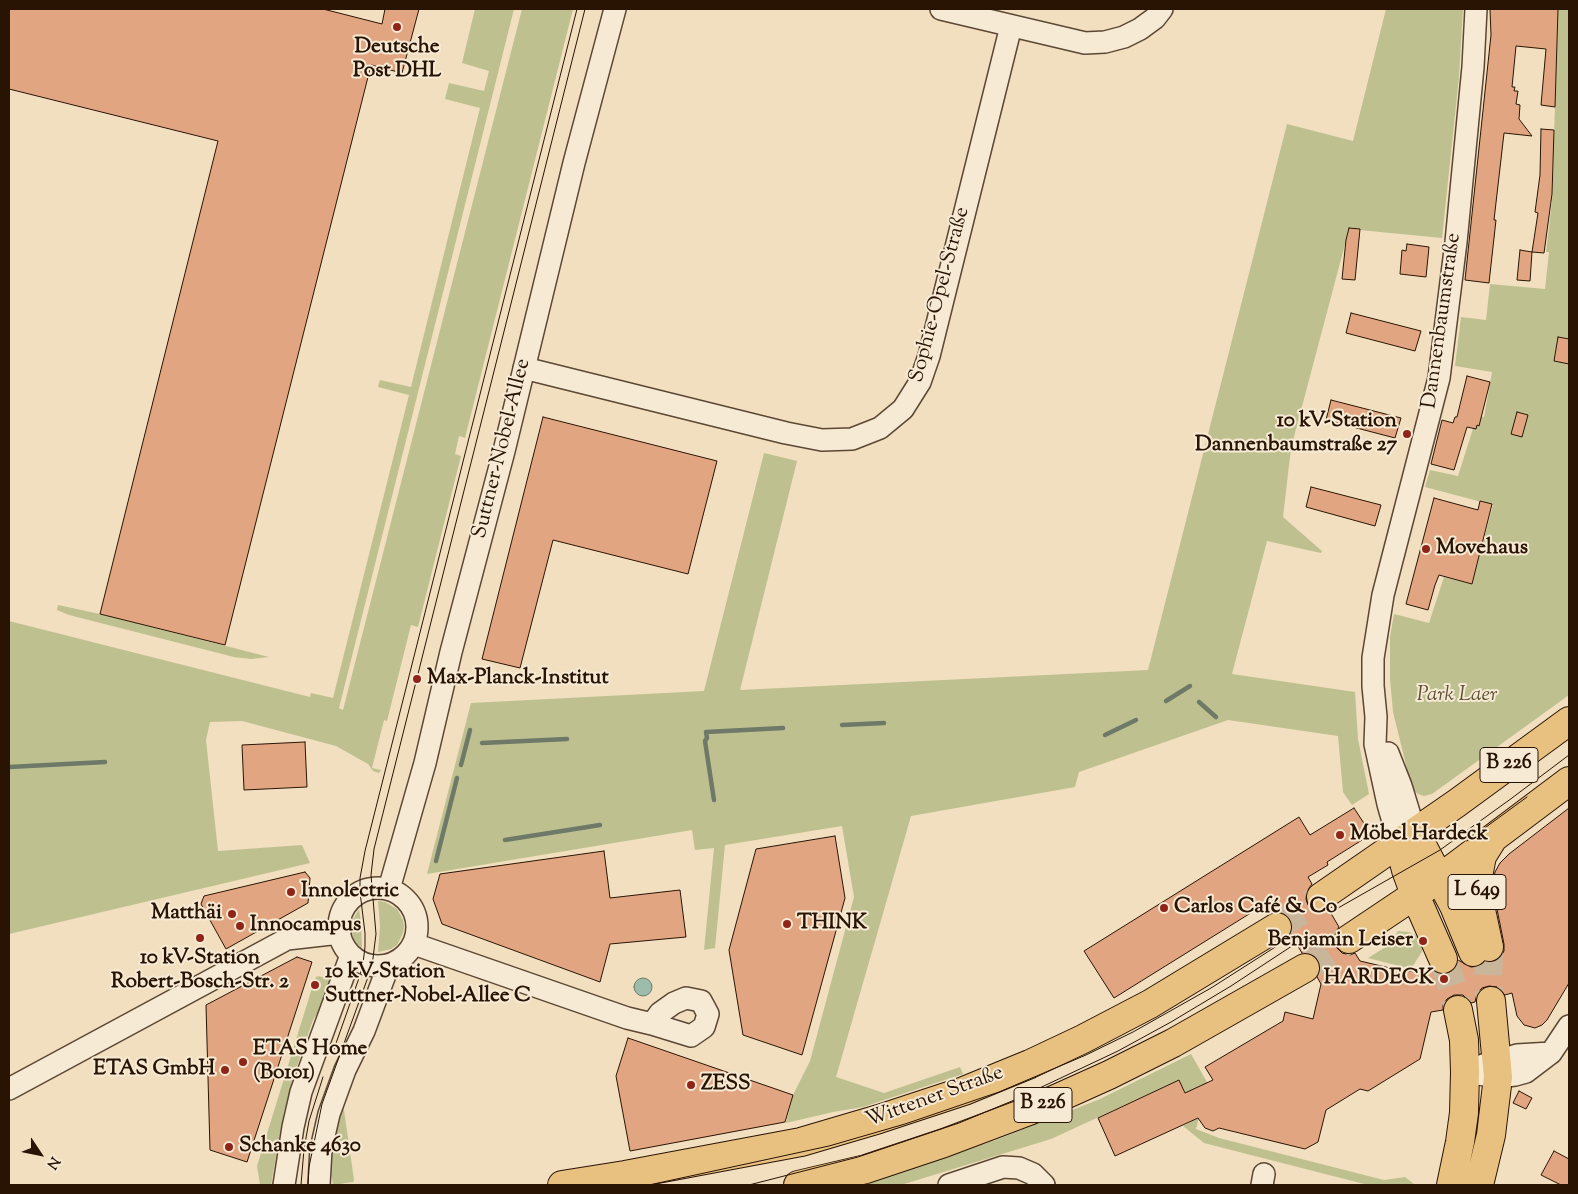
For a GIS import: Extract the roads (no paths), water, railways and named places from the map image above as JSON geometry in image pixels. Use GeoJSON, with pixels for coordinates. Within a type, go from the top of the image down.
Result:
{"type":"FeatureCollection","features":[{"type":"Feature","properties":{"kind":"main road","name":"B 226"},"geometry":{"type":"LineString","coordinates":[[1320,897],[1457,803],[1569,721]]}},
{"type":"Feature","properties":{"kind":"main road","name":"B 226"},"geometry":{"type":"LineString","coordinates":[[1349,939],[1440,878],[1569,781]]}},
{"type":"Feature","properties":{"kind":"main road","name":"L 649"},"geometry":{"type":"LineString","coordinates":[[1407,837],[1440,878],[1464,929],[1481,950],[1477,882],[1482,856],[1492,840]]}},
{"type":"Feature","properties":{"kind":"main road","name":"L 649"},"geometry":{"type":"LineString","coordinates":[[1407,837],[1406,870],[1442,959]]}},
{"type":"Feature","properties":{"kind":"main road","name":"Wittener Straße"},"geometry":{"type":"LineString","coordinates":[[562,1185],[801,1142],[871,1122],[964,1091],[1039,1059],[1142,1008],[1277,927]]}},
{"type":"Feature","properties":{"kind":"main road","name":"Wittener Straße"},"geometry":{"type":"LineString","coordinates":[[798,1185],[874,1166],[944,1143],[1029,1111],[1109,1075],[1173,1043],[1305,968]]}},
{"type":"Feature","properties":{"kind":"main road"},"geometry":{"type":"LineString","coordinates":[[1479,1185],[1492,1127],[1498,1069],[1491,1001]]}},
{"type":"Feature","properties":{"kind":"main road"},"geometry":{"type":"LineString","coordinates":[[1451,1185],[1464,1114],[1464,1040],[1458,1010]]}},
{"type":"Feature","properties":{"kind":"street","name":"Suttner-Nobel-Allee"},"geometry":{"type":"LineString","coordinates":[[389,889],[424,763],[615,9]]}},
{"type":"Feature","properties":{"kind":"street"},"geometry":{"type":"LineString","coordinates":[[941,9],[1085,43],[1105,42],[1124,37],[1140,29],[1155,18],[1162,9]]}},
{"type":"Feature","properties":{"kind":"street","name":"Dannenbaumstraße"},"geometry":{"type":"LineString","coordinates":[[1407,837],[1388,804],[1375,744],[1376,718],[1373,658],[1383,595],[1434,400],[1442,361],[1473,67],[1476,9]]}},
{"type":"Feature","properties":{"kind":"street","name":"Sophie-Opel-Straße"},"geometry":{"type":"LineString","coordinates":[[524,368],[794,435],[822,440],[852,439],[880,428],[903,409],[923,374],[1011,26]]}},
{"type":"Feature","properties":{"kind":"street"},"geometry":{"type":"LineString","coordinates":[[372,888],[389,889],[404,897],[415,914],[417,929],[414,944],[404,956],[391,964],[367,965],[351,955],[344,946],[339,922],[342,912],[349,901],[360,892],[372,888]]}},
{"type":"Feature","properties":{"kind":"street"},"geometry":{"type":"LineString","coordinates":[[9,1090],[287,939],[340,933]]}},
{"type":"Feature","properties":{"kind":"street"},"geometry":{"type":"LineString","coordinates":[[414,944],[626,1018],[652,1024]]}},
{"type":"Feature","properties":{"kind":"street"},"geometry":{"type":"LineString","coordinates":[[284,1185],[293,1127],[301,1092],[351,955]]}},
{"type":"Feature","properties":{"kind":"street"},"geometry":{"type":"LineString","coordinates":[[319,1185],[321,1149],[329,1114],[345,1070],[364,1031],[386,972],[391,964]]}},
{"type":"Feature","properties":{"kind":"street"},"geometry":{"type":"LineString","coordinates":[[1465,1072],[1498,1069],[1515,1076],[1526,1072],[1551,1053],[1569,1026]]}},
{"type":"Feature","properties":{"kind":"street"},"geometry":{"type":"LineString","coordinates":[[949,1185],[1003,1167],[1019,1168],[1026,1171],[1044,1185]]}},
{"type":"Feature","properties":{"kind":"waterway"},"geometry":{"type":"LineString","coordinates":[[1166,701],[1190,686]]}},
{"type":"Feature","properties":{"kind":"waterway"},"geometry":{"type":"LineString","coordinates":[[1199,702],[1216,717]]}},
{"type":"Feature","properties":{"kind":"waterway"},"geometry":{"type":"LineString","coordinates":[[1105,735],[1136,720]]}},
{"type":"Feature","properties":{"kind":"waterway"},"geometry":{"type":"LineString","coordinates":[[842,725],[884,723]]}},
{"type":"Feature","properties":{"kind":"waterway"},"geometry":{"type":"LineString","coordinates":[[714,800],[705,741],[707,738],[706,732],[783,728]]}},
{"type":"Feature","properties":{"kind":"waterway"},"geometry":{"type":"LineString","coordinates":[[461,765],[470,730]]}},
{"type":"Feature","properties":{"kind":"waterway"},"geometry":{"type":"LineString","coordinates":[[482,743],[567,739]]}},
{"type":"Feature","properties":{"kind":"waterway"},"geometry":{"type":"LineString","coordinates":[[9,767],[105,762]]}},
{"type":"Feature","properties":{"kind":"waterway"},"geometry":{"type":"LineString","coordinates":[[436,861],[457,778]]}},
{"type":"Feature","properties":{"kind":"waterway"},"geometry":{"type":"LineString","coordinates":[[505,840],[600,825]]}},
{"type":"Feature","properties":{"kind":"tunnel"},"geometry":{"type":"LineString","coordinates":[[1277,927],[1321,897]]}},
{"type":"Feature","properties":{"kind":"tunnel"},"geometry":{"type":"LineString","coordinates":[[1305,968],[1349,939]]}},
{"type":"Feature","properties":{"kind":"tunnel"},"geometry":{"type":"LineString","coordinates":[[1489,947],[1488,983],[1491,1001]]}},
{"type":"Feature","properties":{"kind":"tunnel"},"geometry":{"type":"LineString","coordinates":[[1443,959],[1458,1010]]}},
{"type":"Feature","properties":{"kind":"tram line"},"geometry":{"type":"LineString","coordinates":[[334,1049],[363,963],[365,933],[360,878],[365,851],[577,9]]}},
{"type":"Feature","properties":{"kind":"tram line"},"geometry":{"type":"LineString","coordinates":[[308,1185],[309,1167],[322,1104],[372,966],[376,934],[371,875],[374,849],[585,9]]}},
{"type":"Feature","properties":{"kind":"tram line"},"geometry":{"type":"LineString","coordinates":[[1331,912],[1440,850],[1569,755]]}},
{"type":"Feature","properties":{"kind":"tram line"},"geometry":{"type":"LineString","coordinates":[[1467,841],[1527,797]]}},
{"type":"Feature","properties":{"kind":"tram line"},"geometry":{"type":"LineString","coordinates":[[649,1185],[829,1146],[905,1124],[999,1092],[1086,1055],[1133,1032],[1211,988],[1291,937]]}},
{"type":"Feature","properties":{"kind":"tram line"},"geometry":{"type":"LineString","coordinates":[[749,1185],[858,1157],[959,1123],[1012,1101],[1118,1051],[1171,1022],[1295,944]]}},
{"type":"Feature","properties":{"kind":"tram line"},"geometry":{"type":"LineString","coordinates":[[301,1185],[309,1121],[323,1077]]}},
{"type":"Feature","properties":{"kind":"place","name":"Deutsche Post DHL"},"geometry":{"type":"Point","coordinates":[397,27]}},
{"type":"Feature","properties":{"kind":"place","name":"10 kV-Station Dannenbaumstraße 27"},"geometry":{"type":"Point","coordinates":[1407,434]}},
{"type":"Feature","properties":{"kind":"place","name":"Movehaus"},"geometry":{"type":"Point","coordinates":[1426,549]}},
{"type":"Feature","properties":{"kind":"place","name":"Max-Planck-Institut"},"geometry":{"type":"Point","coordinates":[417,679]}},
{"type":"Feature","properties":{"kind":"place","name":"Möbel Hardeck"},"geometry":{"type":"Point","coordinates":[1340,835]}},
{"type":"Feature","properties":{"kind":"place","name":"Innolectric"},"geometry":{"type":"Point","coordinates":[291,892]}},
{"type":"Feature","properties":{"kind":"place","name":"Carlos Café & Co"},"geometry":{"type":"Point","coordinates":[1164,908]}},
{"type":"Feature","properties":{"kind":"place","name":"Matthäi"},"geometry":{"type":"Point","coordinates":[232,914]}},
{"type":"Feature","properties":{"kind":"place","name":"THINK"},"geometry":{"type":"Point","coordinates":[787,924]}},
{"type":"Feature","properties":{"kind":"place","name":"Innocampus"},"geometry":{"type":"Point","coordinates":[240,926]}},
{"type":"Feature","properties":{"kind":"place","name":"10 kV-Station Robert-Bosch-Str. 2"},"geometry":{"type":"Point","coordinates":[200,938]}},
{"type":"Feature","properties":{"kind":"place","name":"Benjamin Leiser"},"geometry":{"type":"Point","coordinates":[1423,941]}},
{"type":"Feature","properties":{"kind":"place","name":"HARDECK"},"geometry":{"type":"Point","coordinates":[1444,979]}},
{"type":"Feature","properties":{"kind":"place","name":"10 kV-Station Suttner-Nobel-Allee C"},"geometry":{"type":"Point","coordinates":[315,985]}},
{"type":"Feature","properties":{"kind":"place","name":"ETAS Home (Bo101)"},"geometry":{"type":"Point","coordinates":[243,1062]}},
{"type":"Feature","properties":{"kind":"place","name":"ETAS GmbH"},"geometry":{"type":"Point","coordinates":[225,1070]}},
{"type":"Feature","properties":{"kind":"place","name":"ZESS"},"geometry":{"type":"Point","coordinates":[691,1085]}},
{"type":"Feature","properties":{"kind":"place","name":"Schanke 4630"},"geometry":{"type":"Point","coordinates":[229,1147]}},
{"type":"Feature","properties":{"kind":"park label","name":"Park Laer"},"geometry":{"type":"Point","coordinates":[1457,696]}}]}
